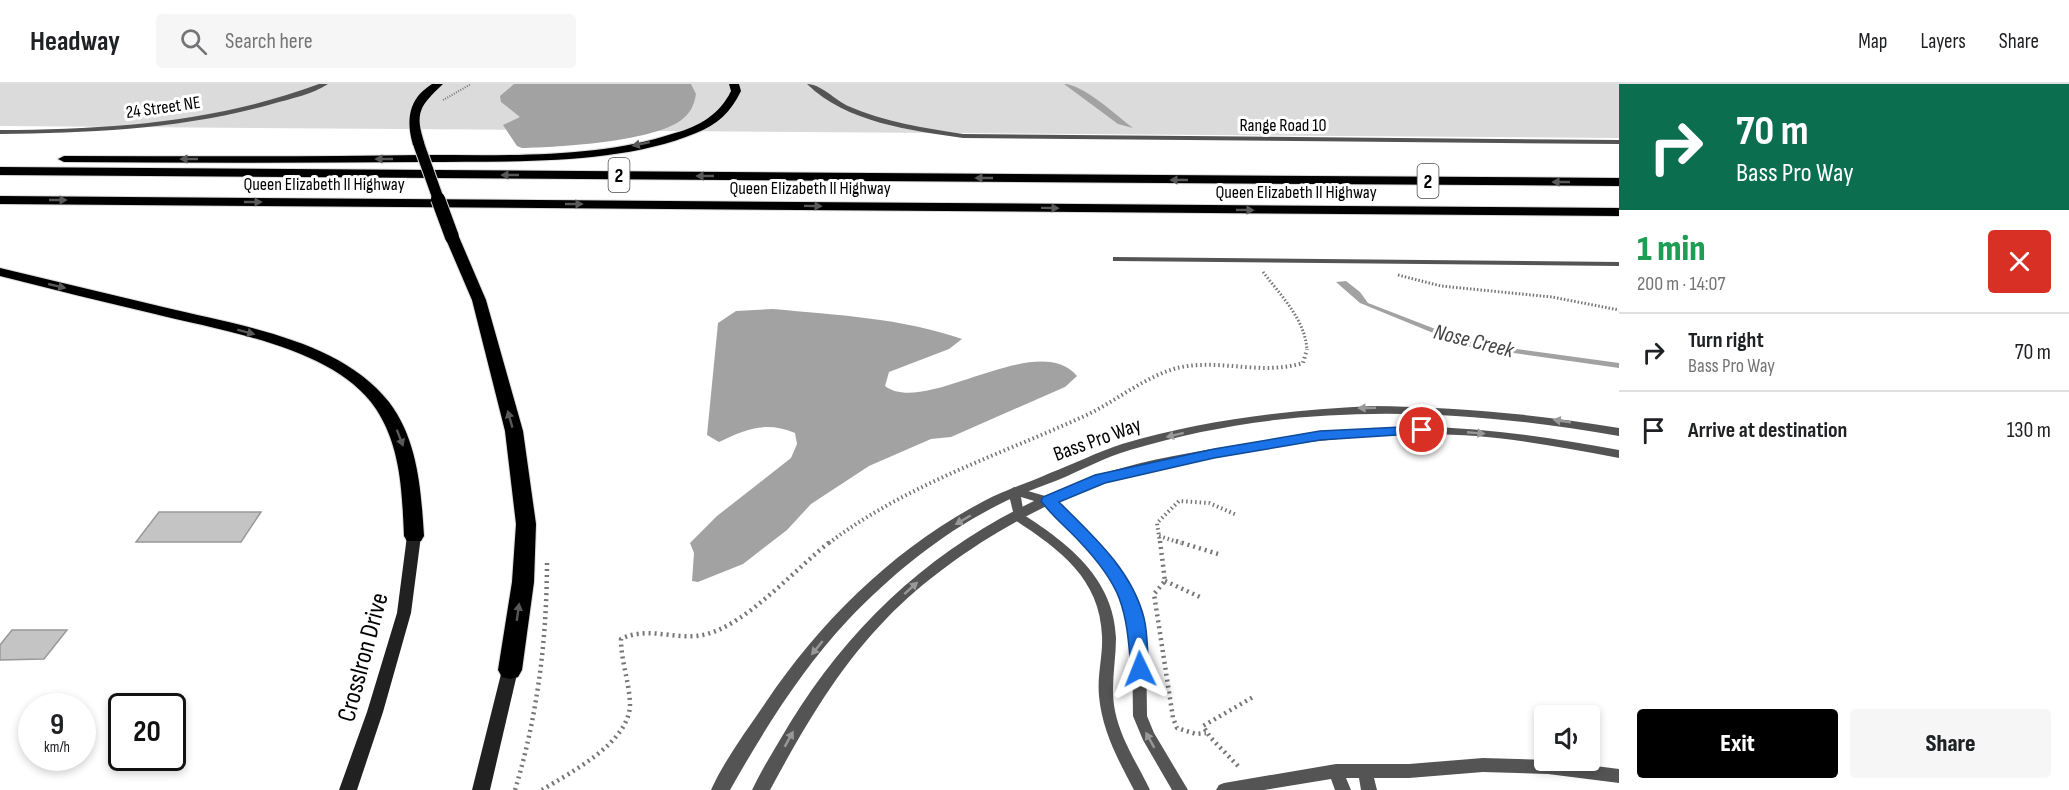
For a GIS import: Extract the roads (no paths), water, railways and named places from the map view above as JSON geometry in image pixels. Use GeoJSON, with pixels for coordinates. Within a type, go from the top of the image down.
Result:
{"type":"FeatureCollection","features":[{"type":"Feature","properties":{"kind":"highway"},"geometry":{"type":"LineString","coordinates":[[438,84],[422,96],[411,119],[452,237],[479,300],[490,352],[514,431],[526,524],[523,582],[510,670]]}},
{"type":"Feature","properties":{"kind":"highway"},"geometry":{"type":"LineString","coordinates":[[0,159],[511,158],[581,154],[664,139],[704,125],[728,109],[736,91],[734,84]]}},
{"type":"Feature","properties":{"kind":"highway","name":"Queen Elizabeth II Highway"},"geometry":{"type":"LineString","coordinates":[[0,171],[1619,182]]}},
{"type":"Feature","properties":{"kind":"highway","name":"Queen Elizabeth II Highway"},"geometry":{"type":"LineString","coordinates":[[0,200],[1619,212]]}},
{"type":"Feature","properties":{"kind":"highway"},"geometry":{"type":"LineString","coordinates":[[0,272],[265,337],[301,348],[351,375],[372,393],[401,437],[413,489],[414,536]]}},
{"type":"Feature","properties":{"kind":"main road","name":"CrossIron Drive"},"geometry":{"type":"LineString","coordinates":[[348,790],[375,712],[404,614],[414,536]]}},
{"type":"Feature","properties":{"kind":"main road"},"geometry":{"type":"LineString","coordinates":[[481,790],[510,670]]}},
{"type":"Feature","properties":{"kind":"street","name":"24 Street NE"},"geometry":{"type":"LineString","coordinates":[[0,132],[93,131],[185,120],[260,105],[325,84]]}},
{"type":"Feature","properties":{"kind":"street","name":"Range Road 10"},"geometry":{"type":"LineString","coordinates":[[810,84],[838,105],[859,113],[905,126],[947,133],[1043,138],[1619,142]]}},
{"type":"Feature","properties":{"kind":"street","name":"Bass Pro Way"},"geometry":{"type":"LineString","coordinates":[[720,790],[782,692],[842,617],[916,550],[946,529],[1014,491],[1126,447],[1220,424],[1304,411],[1386,407],[1461,410],[1551,419],[1619,432]]}},
{"type":"Feature","properties":{"kind":"street","name":"Bass Pro Way"},"geometry":{"type":"LineString","coordinates":[[761,790],[799,720],[832,672],[882,614],[923,577],[1048,501],[1101,479],[1136,469],[1247,447],[1331,435],[1457,431],[1514,436],[1619,454]]}},
{"type":"Feature","properties":{"kind":"lane"},"geometry":{"type":"LineString","coordinates":[[1116,259],[1619,264]]}},
{"type":"Feature","properties":{"kind":"lane"},"geometry":{"type":"LineString","coordinates":[[1142,790],[1112,731],[1106,694],[1107,621],[1101,596],[1073,555],[1019,518],[1014,491],[1048,501],[1100,553],[1124,587],[1136,618],[1139,637],[1140,716],[1148,736],[1180,790]]}},
{"type":"Feature","properties":{"kind":"lane"},"geometry":{"type":"LineString","coordinates":[[1224,790],[1336,771],[1409,771],[1483,765],[1548,767],[1619,776]]}},
{"type":"Feature","properties":{"kind":"lane"},"geometry":{"type":"LineString","coordinates":[[1365,770],[1369,790]]}},
{"type":"Feature","properties":{"kind":"lane"},"geometry":{"type":"LineString","coordinates":[[1336,771],[1342,790]]}},
{"type":"Feature","properties":{"kind":"water label","name":"Nose Creek"},"geometry":{"type":"Point","coordinates":[1474,340]}}]}
